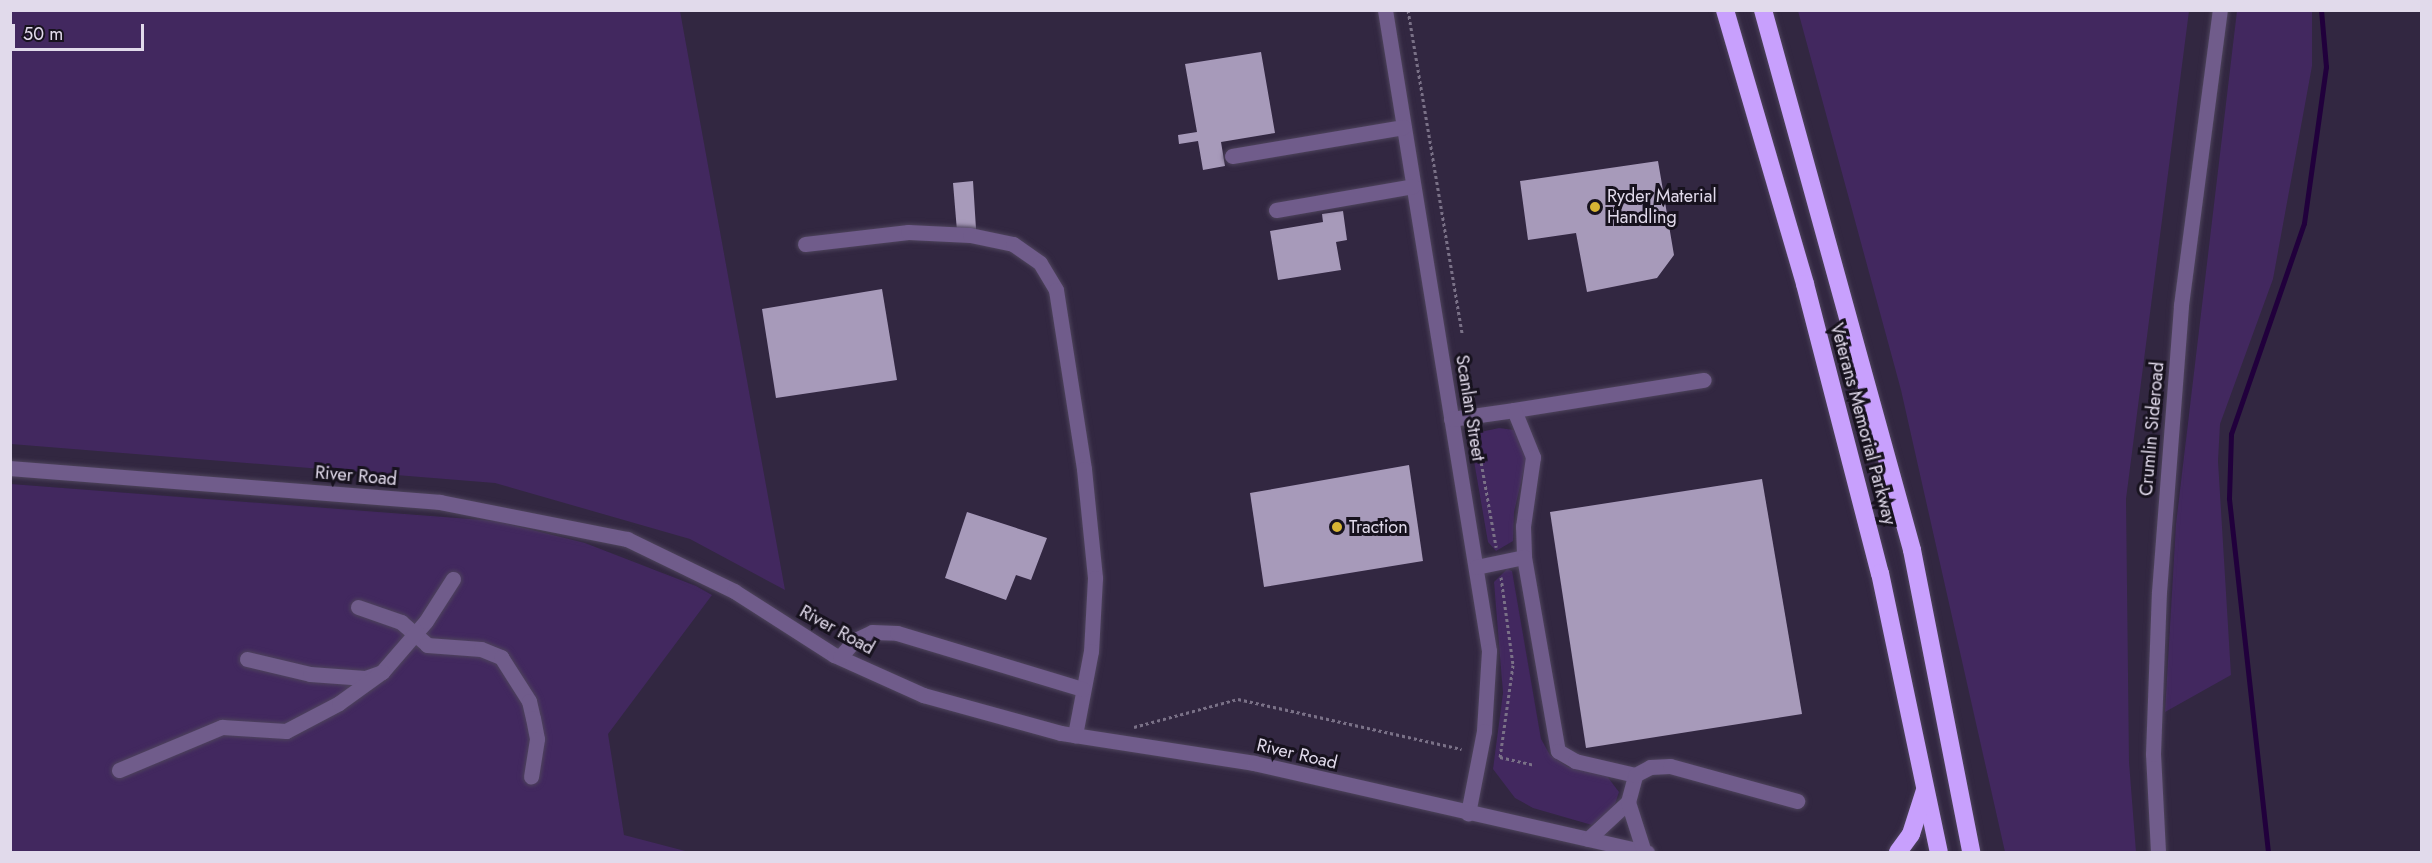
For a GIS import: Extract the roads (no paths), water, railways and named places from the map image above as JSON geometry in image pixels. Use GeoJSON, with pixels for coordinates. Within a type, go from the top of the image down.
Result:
{"type":"FeatureCollection","features":[{"type":"Feature","properties":{"kind":"highway","name":"Veterans Memorial Parkway"},"geometry":{"type":"LineString","coordinates":[[1725,10],[1808,296],[1880,573],[1939,852]]}},
{"type":"Feature","properties":{"kind":"highway","name":"Veterans Memorial Parkway"},"geometry":{"type":"LineString","coordinates":[[1763,10],[1912,549],[1971,852]]}},
{"type":"Feature","properties":{"kind":"highway"},"geometry":{"type":"LineString","coordinates":[[1898,852],[1914,827],[1926,785]]}},
{"type":"Feature","properties":{"kind":"street","name":"Scanlan Street"},"geometry":{"type":"LineString","coordinates":[[1385,10],[1489,651],[1489,692],[1468,813]]}},
{"type":"Feature","properties":{"kind":"street","name":"Crumlin Sideroad"},"geometry":{"type":"LineString","coordinates":[[2158,852],[2152,754],[2159,592],[2189,234],[2220,10]]}},
{"type":"Feature","properties":{"kind":"street"},"geometry":{"type":"LineString","coordinates":[[1233,156],[1404,127]]}},
{"type":"Feature","properties":{"kind":"street"},"geometry":{"type":"LineString","coordinates":[[1276,210],[1413,186]]}},
{"type":"Feature","properties":{"kind":"street"},"geometry":{"type":"LineString","coordinates":[[805,244],[908,232],[970,235],[1013,244],[1040,263],[1056,290],[1084,469],[1095,578],[1083,689],[1075,735]]}},
{"type":"Feature","properties":{"kind":"street"},"geometry":{"type":"LineString","coordinates":[[1451,419],[1704,380]]}},
{"type":"Feature","properties":{"kind":"street"},"geometry":{"type":"LineString","coordinates":[[1514,410],[1533,457],[1523,526],[1524,557],[1558,751],[1575,760],[1635,775],[1650,767],[1670,766],[1797,801]]}},
{"type":"Feature","properties":{"kind":"street","name":"River Road"},"geometry":{"type":"LineString","coordinates":[[10,468],[440,502],[627,539],[734,591],[840,657],[923,695],[1075,735],[1254,763],[1646,852]]}},
{"type":"Feature","properties":{"kind":"street"},"geometry":{"type":"LineString","coordinates":[[1476,567],[1524,557]]}},
{"type":"Feature","properties":{"kind":"street"},"geometry":{"type":"LineString","coordinates":[[119,770],[222,727],[286,731],[339,703],[382,672],[414,635],[453,579]]}},
{"type":"Feature","properties":{"kind":"street"},"geometry":{"type":"LineString","coordinates":[[358,607],[401,622],[427,645],[481,649],[501,657],[529,701],[537,739],[531,777]]}},
{"type":"Feature","properties":{"kind":"street"},"geometry":{"type":"LineString","coordinates":[[840,657],[855,640],[872,632],[897,633],[1083,689]]}},
{"type":"Feature","properties":{"kind":"street"},"geometry":{"type":"LineString","coordinates":[[247,659],[310,674],[365,678],[382,672]]}},
{"type":"Feature","properties":{"kind":"street"},"geometry":{"type":"LineString","coordinates":[[1588,839],[1628,802],[1635,775]]}},
{"type":"Feature","properties":{"kind":"street"},"geometry":{"type":"LineString","coordinates":[[1628,802],[1646,852]]}},
{"type":"Feature","properties":{"kind":"waterway"},"geometry":{"type":"LineString","coordinates":[[2268,852],[2229,498],[2231,434],[2304,223],[2326,67],[2321,10]]}},
{"type":"Feature","properties":{"kind":"place","name":"Ryder Material Handling"},"geometry":{"type":"Point","coordinates":[1595,207]}},
{"type":"Feature","properties":{"kind":"place","name":"Traction"},"geometry":{"type":"Point","coordinates":[1337,527]}}]}
